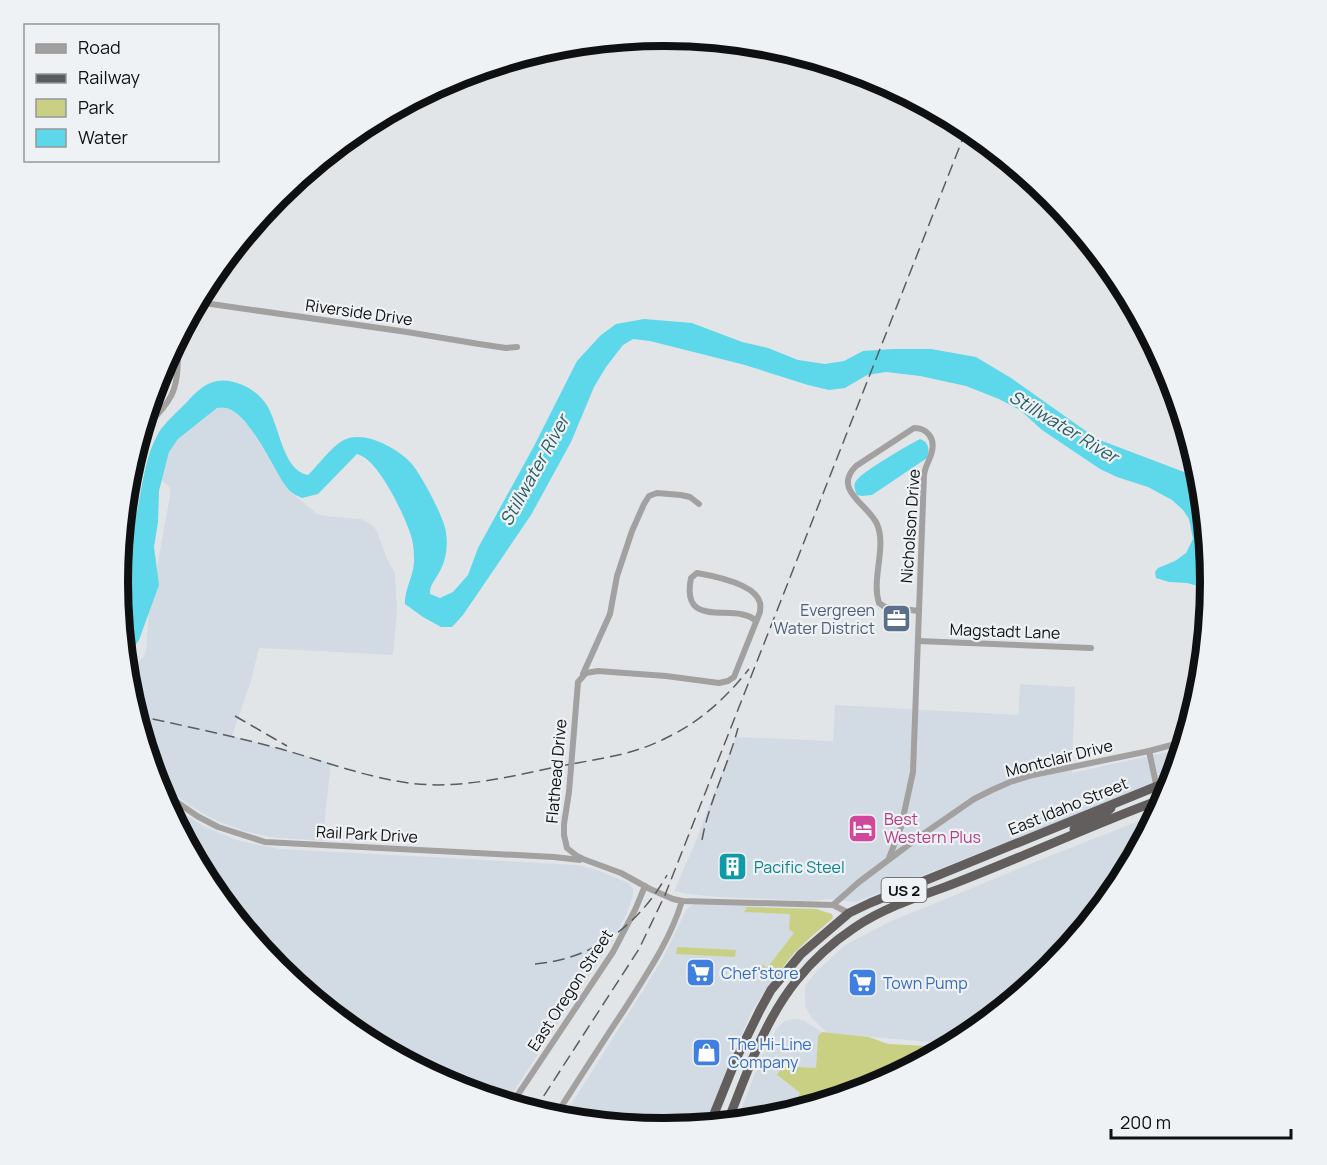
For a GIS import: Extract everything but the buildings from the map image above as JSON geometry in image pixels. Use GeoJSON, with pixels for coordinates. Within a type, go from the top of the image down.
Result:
{"type":"FeatureCollection","features":[{"type":"Feature","properties":{"kind":"highway","name":"East Idaho Street"},"geometry":{"type":"LineString","coordinates":[[713,1116],[737,1057],[771,990],[801,954],[849,913],[1117,802],[1156,795]]}},
{"type":"Feature","properties":{"kind":"highway","name":"East Idaho Street"},"geometry":{"type":"LineString","coordinates":[[731,1114],[757,1048],[777,1009],[800,976],[855,927],[888,909],[1033,852],[1155,797]]}},
{"type":"Feature","properties":{"kind":"highway"},"geometry":{"type":"LineString","coordinates":[[1033,852],[1044,842],[1103,815],[1117,802]]}},
{"type":"Feature","properties":{"kind":"street","name":"Riverside Drive"},"geometry":{"type":"LineString","coordinates":[[206,303],[500,347],[517,347]]}},
{"type":"Feature","properties":{"kind":"street"},"geometry":{"type":"LineString","coordinates":[[154,418],[167,403],[174,389],[178,356]]}},
{"type":"Feature","properties":{"kind":"street","name":"Nicholson Drive"},"geometry":{"type":"LineString","coordinates":[[885,864],[891,856],[901,826],[913,772],[918,641],[924,475],[932,451],[931,438],[928,433],[916,428],[856,466],[850,473],[848,484],[852,495],[872,516],[878,529],[877,597],[879,603],[885,607],[919,611]]}},
{"type":"Feature","properties":{"kind":"street"},"geometry":{"type":"LineString","coordinates":[[578,682],[610,615],[617,576],[632,531],[649,496],[657,493],[681,495],[690,497],[699,504]]}},
{"type":"Feature","properties":{"kind":"street"},"geometry":{"type":"LineString","coordinates":[[578,682],[586,673],[598,671],[719,683],[728,681],[734,676],[760,612],[760,602],[754,592],[745,586],[698,573],[691,578],[689,586],[690,597],[695,606],[702,611],[716,614],[746,615],[756,621]]}},
{"type":"Feature","properties":{"kind":"street","name":"Magstadt Lane"},"geometry":{"type":"LineString","coordinates":[[918,641],[1091,648]]}},
{"type":"Feature","properties":{"kind":"street","name":"Flathead Drive"},"geometry":{"type":"LineString","coordinates":[[578,682],[564,824],[567,848],[589,862],[605,866],[674,899],[682,900]]}},
{"type":"Feature","properties":{"kind":"street","name":"Montclair Drive"},"geometry":{"type":"LineString","coordinates":[[833,905],[859,882],[919,837],[974,799],[1010,782],[1174,744]]}},
{"type":"Feature","properties":{"kind":"street"},"geometry":{"type":"LineString","coordinates":[[1149,751],[1159,787]]}},
{"type":"Feature","properties":{"kind":"street","name":"Rail Park Drive"},"geometry":{"type":"LineString","coordinates":[[173,800],[218,827],[266,842],[572,858],[589,862]]}},
{"type":"Feature","properties":{"kind":"street","name":"East Oregon Street"},"geometry":{"type":"LineString","coordinates":[[516,1097],[613,952],[645,886]]}},
{"type":"Feature","properties":{"kind":"street"},"geometry":{"type":"LineString","coordinates":[[560,1108],[650,969],[668,938],[682,900],[833,905],[849,913]]}},
{"type":"Feature","properties":{"kind":"shaded area"},"geometry":{"type":"Polygon","coordinates":[[[222,406],[235,412],[250,427],[291,492],[317,514],[361,519],[372,525],[377,531],[387,559],[395,573],[397,612],[393,655],[259,648],[251,681],[232,736],[331,763],[324,841],[270,837],[244,831],[211,818],[191,806],[169,790],[146,721],[134,665],[144,657],[146,650],[149,611],[170,496],[170,488],[162,480],[169,452],[178,439],[222,406]]]}},
{"type":"Feature","properties":{"kind":"shaded area"},"geometry":{"type":"Polygon","coordinates":[[[1020,684],[1075,687],[1072,773],[1172,751],[1162,780],[856,902],[827,899],[812,901],[720,897],[674,891],[736,737],[833,741],[835,705],[1018,715],[1020,684]]]}},
{"type":"Feature","properties":{"kind":"shaded area"},"geometry":{"type":"Polygon","coordinates":[[[178,810],[205,827],[237,840],[280,849],[578,865],[597,870],[629,883],[633,889],[633,896],[626,915],[612,941],[511,1096],[491,1090],[458,1078],[395,1047],[337,1008],[284,962],[238,909],[199,850],[178,810]]]}},
{"type":"Feature","properties":{"kind":"shaded area"},"geometry":{"type":"Polygon","coordinates":[[[1145,819],[1128,851],[1089,909],[1043,962],[990,1008],[938,1043],[827,1033],[812,1018],[805,1006],[805,986],[815,973],[845,945],[889,922],[1145,819]]]}},
{"type":"Feature","properties":{"kind":"shaded area"},"geometry":{"type":"Polygon","coordinates":[[[695,904],[816,909],[832,914],[833,918],[794,953],[752,1011],[709,1116],[628,1117],[568,1110],[662,960],[689,907],[695,904]]]}},
{"type":"Feature","properties":{"kind":"shaded area"},"geometry":{"type":"Polygon","coordinates":[[[803,1020],[822,1032],[818,1036],[816,1068],[783,1066],[777,1076],[800,1093],[797,1101],[740,1113],[762,1056],[777,1028],[785,1021],[803,1020]]]}},
{"type":"Feature","properties":{"kind":"green space"},"geometry":{"type":"Polygon","coordinates":[[[747,907],[816,909],[832,914],[833,918],[794,953],[773,979],[768,980],[763,975],[762,964],[767,968],[794,933],[789,929],[790,914],[744,912],[747,907]]]}},
{"type":"Feature","properties":{"kind":"green space"},"geometry":{"type":"Polygon","coordinates":[[[677,947],[736,950],[735,957],[676,954],[677,947]]]}},
{"type":"Feature","properties":{"kind":"green space"},"geometry":{"type":"Polygon","coordinates":[[[822,1032],[869,1037],[888,1044],[932,1046],[869,1078],[797,1101],[800,1093],[777,1075],[782,1066],[816,1068],[818,1036],[822,1032]]]}},
{"type":"Feature","properties":{"kind":"water","name":"Stillwater River"},"geometry":{"type":"Polygon","coordinates":[[[644,319],[692,323],[798,360],[825,364],[844,361],[863,351],[893,349],[931,349],[976,357],[1011,378],[1097,439],[1188,473],[1195,513],[1200,586],[1156,578],[1155,572],[1158,568],[1175,561],[1186,553],[1193,539],[1189,519],[1183,510],[1172,500],[1148,487],[1100,469],[1042,430],[1020,410],[999,399],[966,386],[920,376],[886,372],[867,375],[845,388],[829,390],[745,365],[650,341],[633,339],[623,345],[606,367],[594,387],[571,442],[531,515],[463,615],[452,627],[441,627],[405,604],[414,563],[412,539],[391,490],[374,466],[357,454],[318,494],[302,498],[290,491],[283,482],[258,439],[239,415],[228,408],[217,408],[178,439],[169,452],[159,491],[154,547],[159,585],[139,640],[132,650],[129,618],[131,590],[129,552],[148,457],[161,429],[202,388],[221,380],[245,386],[257,394],[266,404],[287,456],[299,472],[308,475],[343,440],[357,437],[383,443],[411,463],[426,486],[445,526],[447,543],[445,556],[430,591],[430,594],[440,598],[453,592],[468,575],[478,548],[533,448],[577,361],[601,335],[616,324],[644,319]]]}},
{"type":"Feature","properties":{"kind":"water"},"geometry":{"type":"Polygon","coordinates":[[[920,439],[928,447],[927,458],[872,495],[857,495],[855,484],[860,477],[920,439]]]}},
{"type":"Feature","properties":{"kind":"railway"},"geometry":{"type":"LineString","coordinates":[[539,1103],[639,949],[665,895],[963,138]]}},
{"type":"Feature","properties":{"kind":"railway"},"geometry":{"type":"LineString","coordinates":[[145,717],[263,744],[360,773],[409,783],[447,785],[504,778],[641,749],[678,732],[701,717],[722,699],[749,669]]}},
{"type":"Feature","properties":{"kind":"railway"},"geometry":{"type":"LineString","coordinates":[[235,716],[287,746]]}},
{"type":"Feature","properties":{"kind":"railway"},"geometry":{"type":"LineString","coordinates":[[702,840],[709,811],[738,728]]}},
{"type":"Feature","properties":{"kind":"railway"},"geometry":{"type":"LineString","coordinates":[[535,964],[576,955],[612,936],[643,909],[667,875]]}},
{"type":"Feature","properties":{"kind":"place","name":"Evergreen Water District"},"geometry":{"type":"Point","coordinates":[896,619]}},
{"type":"Feature","properties":{"kind":"place","name":"Best Western Plus"},"geometry":{"type":"Point","coordinates":[863,828]}},
{"type":"Feature","properties":{"kind":"place","name":"Pacific Steel"},"geometry":{"type":"Point","coordinates":[733,867]}},
{"type":"Feature","properties":{"kind":"place","name":"Chef'store"},"geometry":{"type":"Point","coordinates":[700,973]}},
{"type":"Feature","properties":{"kind":"place","name":"Town Pump"},"geometry":{"type":"Point","coordinates":[862,983]}},
{"type":"Feature","properties":{"kind":"place","name":"The Hi-Line Company"},"geometry":{"type":"Point","coordinates":[707,1053]}}]}
